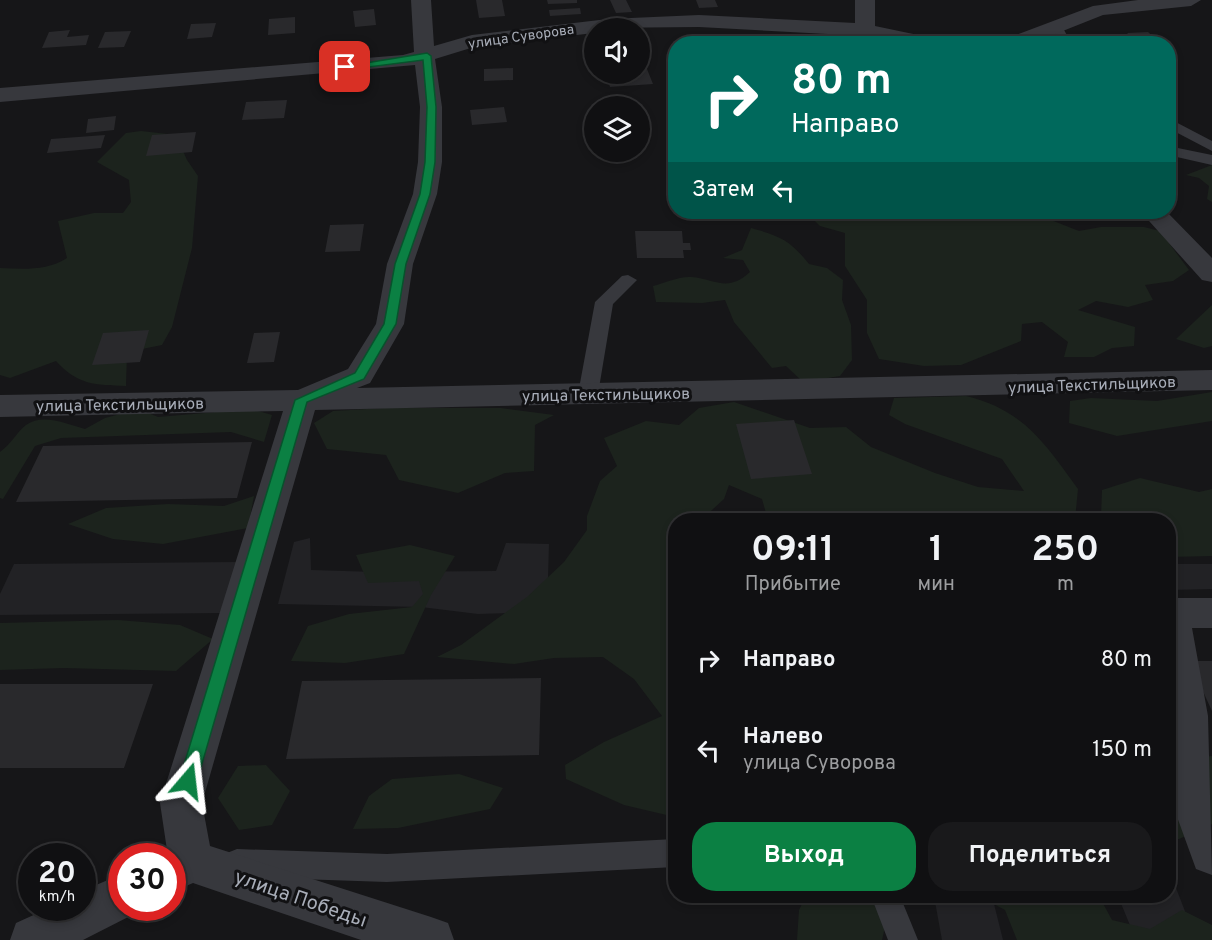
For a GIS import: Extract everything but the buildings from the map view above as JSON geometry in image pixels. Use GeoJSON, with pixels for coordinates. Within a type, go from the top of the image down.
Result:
{"type":"FeatureCollection","features":[{"type":"Feature","properties":{"kind":"street"},"geometry":{"type":"LineString","coordinates":[[182,843],[181,803],[302,400],[359,376],[390,324],[400,264],[425,194],[430,162],[431,107],[427,56],[422,35],[421,0]]}},
{"type":"Feature","properties":{"kind":"street"},"geometry":{"type":"LineString","coordinates":[[865,0],[865,30]]}},
{"type":"Feature","properties":{"kind":"street"},"geometry":{"type":"LineString","coordinates":[[1061,35],[1100,10],[1191,0]]}},
{"type":"Feature","properties":{"kind":"street","name":"улица Суворова"},"geometry":{"type":"LineString","coordinates":[[0,95],[285,73],[405,61],[491,37],[608,25],[699,21],[865,30],[895,36]]}},
{"type":"Feature","properties":{"kind":"street"},"geometry":{"type":"LineString","coordinates":[[1160,219],[1212,274]]}},
{"type":"Feature","properties":{"kind":"street","name":"улица Текстильщиков"},"geometry":{"type":"LineString","coordinates":[[0,406],[1212,380]]}},
{"type":"Feature","properties":{"kind":"street"},"geometry":{"type":"LineString","coordinates":[[1176,613],[1212,613]]}},
{"type":"Feature","properties":{"kind":"street"},"geometry":{"type":"LineString","coordinates":[[1176,643],[1188,716],[1189,790],[1212,854]]}},
{"type":"Feature","properties":{"kind":"street","name":"улица Победы"},"geometry":{"type":"LineString","coordinates":[[186,867],[431,940]]}},
{"type":"Feature","properties":{"kind":"street"},"geometry":{"type":"LineString","coordinates":[[33,940],[108,903]]}},
{"type":"Feature","properties":{"kind":"lane"},"geometry":{"type":"LineString","coordinates":[[1176,127],[1212,147]]}},
{"type":"Feature","properties":{"kind":"lane"},"geometry":{"type":"LineString","coordinates":[[1176,152],[1212,160]]}},
{"type":"Feature","properties":{"kind":"lane"},"geometry":{"type":"LineString","coordinates":[[588,394],[604,303],[628,280]]}},
{"type":"Feature","properties":{"kind":"lane"},"geometry":{"type":"LineString","coordinates":[[186,866],[387,868],[668,853]]}},
{"type":"Feature","properties":{"kind":"lane"},"geometry":{"type":"LineString","coordinates":[[889,903],[903,940]]}},
{"type":"Feature","properties":{"kind":"shaded area"},"geometry":{"type":"Polygon","coordinates":[[[141,131],[176,135],[187,160],[198,176],[192,248],[172,327],[162,345],[127,352],[126,386],[88,382],[72,375],[56,361],[10,378],[0,375],[0,268],[43,267],[67,258],[58,221],[94,213],[123,213],[131,202],[129,180],[97,162],[126,133],[141,131]]]}},
{"type":"Feature","properties":{"kind":"shaded area"},"geometry":{"type":"Polygon","coordinates":[[[1212,165],[1212,202],[1207,199],[1209,186],[1199,178],[1186,175],[1212,165]]]}},
{"type":"Feature","properties":{"kind":"shaded area"},"geometry":{"type":"Polygon","coordinates":[[[813,219],[1050,219],[1079,231],[1101,227],[1144,227],[1160,231],[1189,270],[1173,281],[1145,285],[1153,300],[1128,307],[1096,301],[1078,310],[1135,327],[1134,346],[1112,348],[1094,357],[1064,357],[1068,342],[1042,322],[1022,324],[1021,341],[961,365],[924,366],[879,359],[867,333],[867,300],[845,266],[845,233],[820,226],[813,219]]]}},
{"type":"Feature","properties":{"kind":"shaded area"},"geometry":{"type":"Polygon","coordinates":[[[751,228],[784,240],[796,249],[809,264],[827,268],[843,280],[842,300],[851,325],[852,360],[840,376],[803,382],[786,366],[772,368],[734,322],[725,300],[702,303],[656,302],[653,286],[691,277],[721,283],[735,282],[750,272],[743,260],[723,258],[742,250],[751,228]]]}},
{"type":"Feature","properties":{"kind":"shaded area"},"geometry":{"type":"Polygon","coordinates":[[[1212,305],[1212,346],[1204,348],[1176,339],[1212,305]]]}},
{"type":"Feature","properties":{"kind":"shaded area"},"geometry":{"type":"Polygon","coordinates":[[[1212,392],[1212,421],[1117,436],[1069,423],[1070,401],[1091,398],[1157,401],[1212,392]]]}},
{"type":"Feature","properties":{"kind":"shaded area"},"geometry":{"type":"Polygon","coordinates":[[[966,396],[1003,410],[1018,420],[1043,443],[1078,489],[1076,513],[766,513],[762,499],[729,485],[724,499],[709,513],[668,513],[668,815],[624,805],[566,779],[565,765],[604,742],[662,716],[634,679],[603,657],[554,658],[514,664],[437,657],[461,645],[527,597],[564,562],[587,530],[587,516],[600,481],[617,466],[604,438],[646,421],[679,425],[699,408],[734,402],[810,428],[846,427],[871,447],[935,473],[978,487],[1024,491],[1002,459],[905,424],[889,415],[894,398],[966,396]]]}},
{"type":"Feature","properties":{"kind":"shaded area"},"geometry":{"type":"Polygon","coordinates":[[[384,408],[501,408],[554,415],[535,425],[534,471],[505,473],[458,493],[399,480],[386,455],[327,449],[314,423],[333,411],[384,408]]]}},
{"type":"Feature","properties":{"kind":"shaded area"},"geometry":{"type":"Polygon","coordinates":[[[139,409],[158,417],[251,409],[272,415],[264,442],[231,432],[61,438],[35,446],[3,499],[0,498],[0,452],[26,425],[47,420],[85,429],[105,418],[139,409]]]}},
{"type":"Feature","properties":{"kind":"shaded area"},"geometry":{"type":"Polygon","coordinates":[[[1140,478],[1199,492],[1212,489],[1212,556],[1176,557],[1176,513],[1101,513],[1102,490],[1140,478]]]}},
{"type":"Feature","properties":{"kind":"shaded area"},"geometry":{"type":"Polygon","coordinates":[[[254,496],[248,528],[163,544],[113,539],[68,524],[106,508],[168,504],[224,506],[254,496]]]}},
{"type":"Feature","properties":{"kind":"shaded area"},"geometry":{"type":"Polygon","coordinates":[[[310,538],[311,570],[376,572],[496,571],[506,543],[549,544],[547,612],[478,614],[421,607],[278,604],[294,542],[310,538]]]}},
{"type":"Feature","properties":{"kind":"shaded area"},"geometry":{"type":"Polygon","coordinates":[[[410,545],[455,556],[431,595],[404,654],[345,663],[291,661],[308,626],[349,614],[412,607],[423,594],[419,581],[368,583],[356,555],[410,545]]]}},
{"type":"Feature","properties":{"kind":"shaded area"},"geometry":{"type":"Polygon","coordinates":[[[238,562],[224,613],[0,615],[0,594],[14,564],[238,562]]]}},
{"type":"Feature","properties":{"kind":"shaded area"},"geometry":{"type":"Polygon","coordinates":[[[1176,564],[1212,564],[1212,589],[1176,590],[1176,564]]]}},
{"type":"Feature","properties":{"kind":"shaded area"},"geometry":{"type":"Polygon","coordinates":[[[118,620],[180,625],[213,639],[176,671],[64,668],[0,670],[0,623],[118,620]]]}},
{"type":"Feature","properties":{"kind":"shaded area"},"geometry":{"type":"Polygon","coordinates":[[[1212,756],[1212,824],[1176,839],[1176,759],[1212,756]]]}},
{"type":"Feature","properties":{"kind":"shaded area"},"geometry":{"type":"Polygon","coordinates":[[[266,765],[290,791],[272,825],[239,830],[218,798],[238,766],[266,765]]]}},
{"type":"Feature","properties":{"kind":"shaded area"},"geometry":{"type":"Polygon","coordinates":[[[459,774],[503,788],[490,809],[398,828],[353,829],[369,796],[392,779],[459,774]]]}},
{"type":"Feature","properties":{"kind":"shaded area"},"geometry":{"type":"Polygon","coordinates":[[[1176,888],[1196,940],[1136,940],[1121,903],[1176,903],[1176,888]]]}},
{"type":"Feature","properties":{"kind":"shaded area"},"geometry":{"type":"Polygon","coordinates":[[[802,903],[874,903],[885,927],[882,940],[797,940],[799,910],[802,903]]]}},
{"type":"Feature","properties":{"kind":"shaded area"},"geometry":{"type":"Polygon","coordinates":[[[935,903],[994,903],[1003,940],[942,940],[935,903]]]}},
{"type":"Feature","properties":{"kind":"shaded area"},"geometry":{"type":"Polygon","coordinates":[[[992,903],[1103,903],[1112,920],[1150,929],[1182,910],[1212,925],[1212,940],[1017,940],[1005,910],[992,903]]]}},
{"type":"Feature","properties":{"kind":"route"},"geometry":{"type":"LineString","coordinates":[[188,781],[302,400],[359,376],[390,324],[400,264],[425,194],[430,162],[431,107],[427,56],[405,61],[345,67]]}}]}
